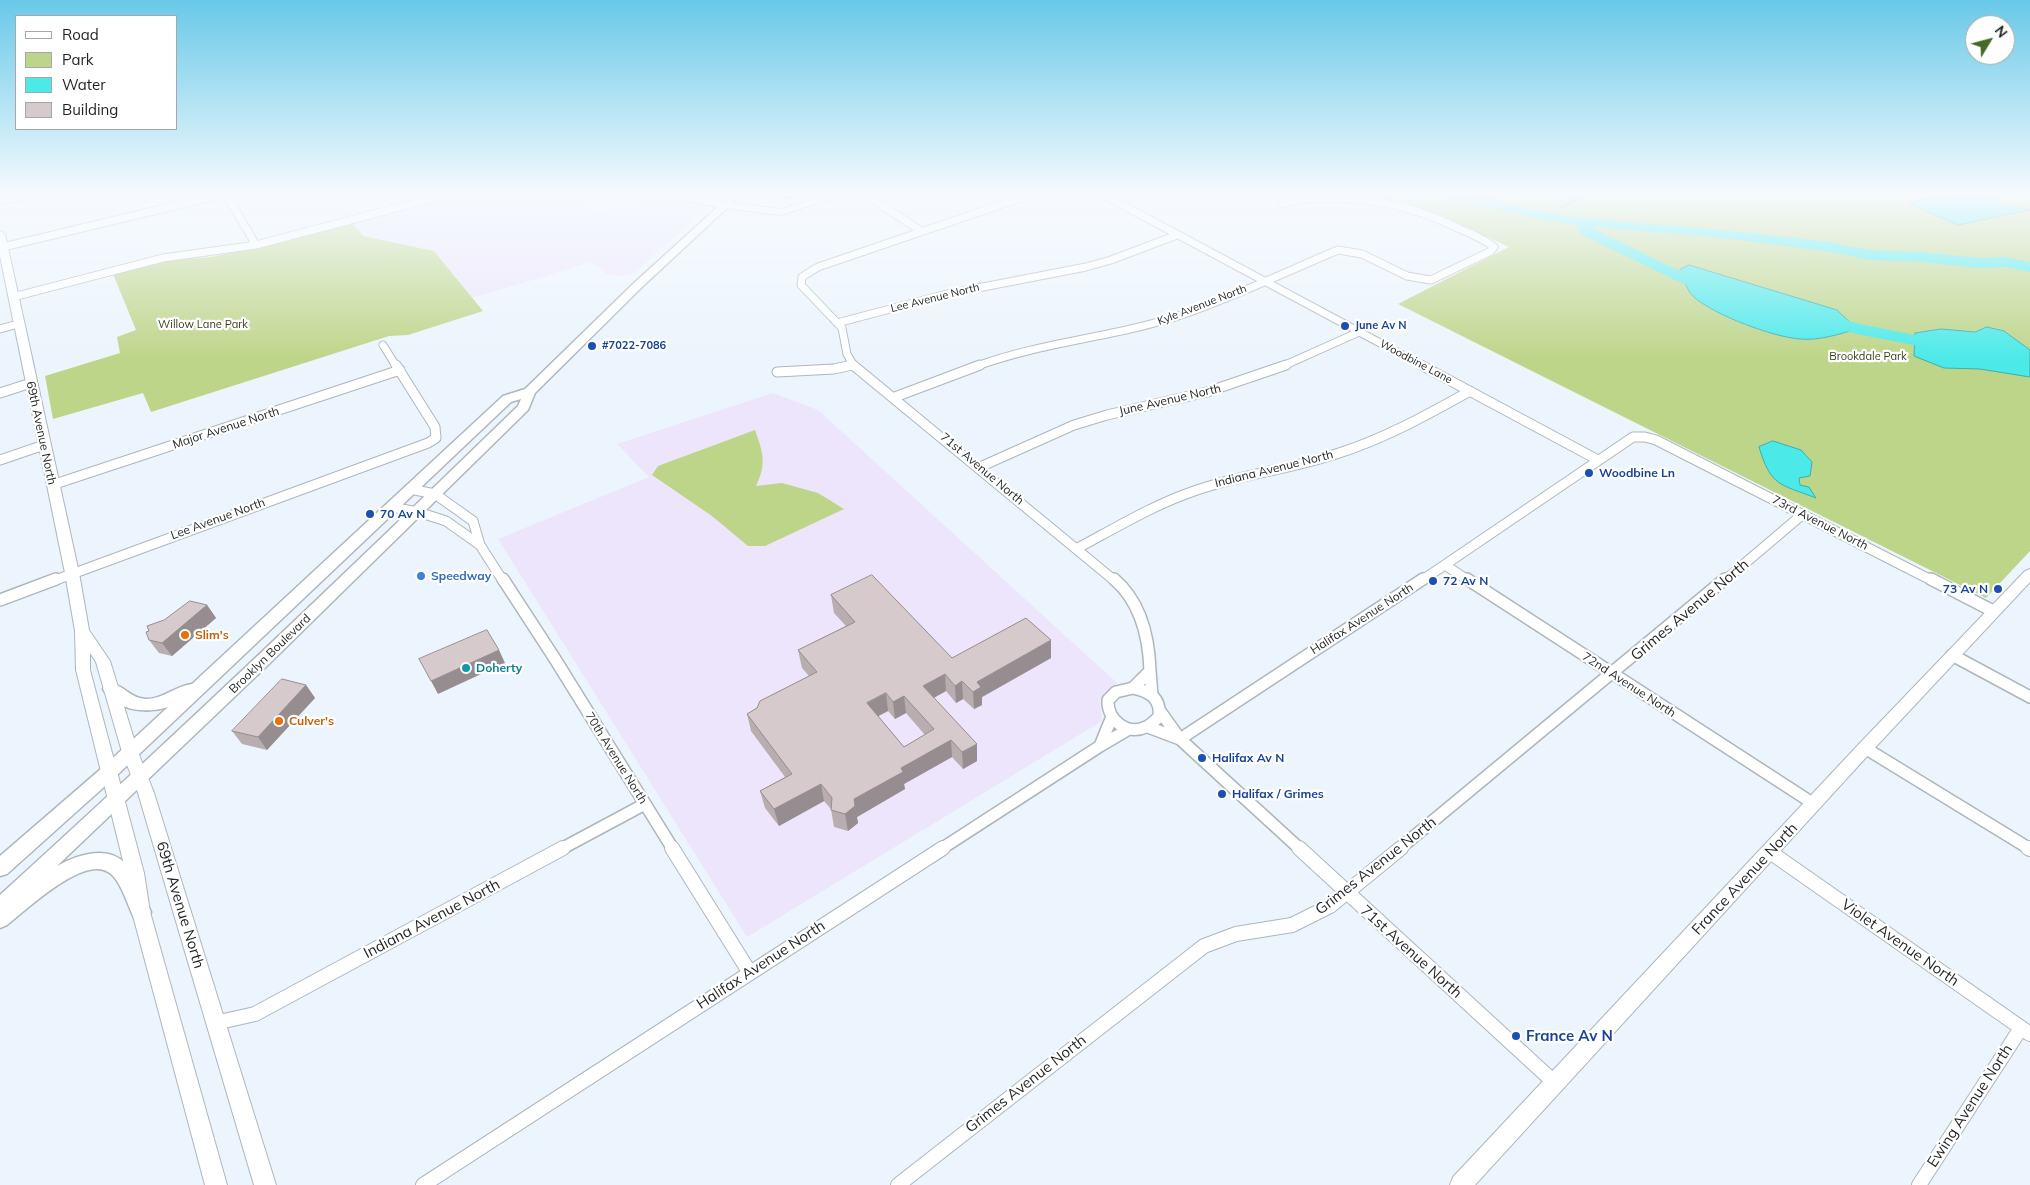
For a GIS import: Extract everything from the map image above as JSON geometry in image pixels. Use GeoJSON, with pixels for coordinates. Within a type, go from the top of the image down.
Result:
{"type":"FeatureCollection","features":[{"type":"Feature","properties":{"kind":"main road","name":"Brooklyn Boulevard"},"geometry":{"type":"LineString","coordinates":[[0,868],[108,773],[507,399],[529,392],[677,249]]}},
{"type":"Feature","properties":{"kind":"main road","name":"Brooklyn Boulevard"},"geometry":{"type":"LineString","coordinates":[[0,907],[243,680],[418,512],[524,407],[529,392]]}},
{"type":"Feature","properties":{"kind":"main road"},"geometry":{"type":"LineString","coordinates":[[111,689],[126,701],[138,706],[152,705],[204,684]]}},
{"type":"Feature","properties":{"kind":"main road"},"geometry":{"type":"LineString","coordinates":[[0,919],[55,877],[70,868],[94,861],[106,862],[115,866],[123,876],[141,912]]}},
{"type":"Feature","properties":{"kind":"street"},"geometry":{"type":"LineString","coordinates":[[13,297],[163,258],[225,249]]}},
{"type":"Feature","properties":{"kind":"street"},"geometry":{"type":"LineString","coordinates":[[777,372],[834,369],[852,365],[847,352],[845,333],[823,306],[802,288],[800,281],[812,269],[869,249]]}},
{"type":"Feature","properties":{"kind":"street","name":"Lee Avenue North"},"geometry":{"type":"LineString","coordinates":[[837,323],[947,294],[1086,267],[1139,249]]}},
{"type":"Feature","properties":{"kind":"street","name":"Woodbine Lane"},"geometry":{"type":"LineString","coordinates":[[1204,249],[1598,460]]}},
{"type":"Feature","properties":{"kind":"street","name":"Kyle Avenue North"},"geometry":{"type":"LineString","coordinates":[[894,397],[988,362],[1024,352],[1113,334],[1160,321],[1202,306],[1333,251],[1342,249]]}},
{"type":"Feature","properties":{"kind":"street","name":"Kyle Avenue North"},"geometry":{"type":"LineString","coordinates":[[1345,249],[1357,252],[1411,278],[1423,281],[1431,280],[1493,249]]}},
{"type":"Feature","properties":{"kind":"street","name":"69th Avenue North"},"geometry":{"type":"LineString","coordinates":[[3,261],[13,297],[72,573],[82,631],[83,670],[135,873],[141,912],[216,1185]]}},
{"type":"Feature","properties":{"kind":"street"},"geometry":{"type":"LineString","coordinates":[[0,329],[18,324]]}},
{"type":"Feature","properties":{"kind":"street","name":"June Avenue North"},"geometry":{"type":"LineString","coordinates":[[980,467],[1074,425],[1110,414],[1206,393],[1245,381],[1306,358],[1359,332]]}},
{"type":"Feature","properties":{"kind":"street"},"geometry":{"type":"LineString","coordinates":[[383,344],[400,370]]}},
{"type":"Feature","properties":{"kind":"street","name":"71st Avenue North"},"geometry":{"type":"LineString","coordinates":[[852,365],[980,467],[1117,582],[1140,612],[1148,632],[1152,695]]}},
{"type":"Feature","properties":{"kind":"street","name":"Lee Avenue North"},"geometry":{"type":"LineString","coordinates":[[0,600],[428,443],[436,438],[435,427],[400,370]]}},
{"type":"Feature","properties":{"kind":"street","name":"Major Avenue North"},"geometry":{"type":"LineString","coordinates":[[52,485],[400,370]]}},
{"type":"Feature","properties":{"kind":"street"},"geometry":{"type":"LineString","coordinates":[[0,393],[31,383]]}},
{"type":"Feature","properties":{"kind":"street","name":"Indiana Avenue North"},"geometry":{"type":"LineString","coordinates":[[1078,548],[1176,498],[1215,484],[1316,460],[1357,447],[1425,417],[1470,391]]}},
{"type":"Feature","properties":{"kind":"street","name":"Halifax Avenue North"},"geometry":{"type":"LineString","coordinates":[[1180,739],[1633,437],[1646,437]]}},
{"type":"Feature","properties":{"kind":"street","name":"73rd Avenue North"},"geometry":{"type":"LineString","coordinates":[[1646,437],[1656,440],[1993,611]]}},
{"type":"Feature","properties":{"kind":"street"},"geometry":{"type":"LineString","coordinates":[[0,460],[44,445]]}},
{"type":"Feature","properties":{"kind":"street","name":"70th Avenue North"},"geometry":{"type":"LineString","coordinates":[[410,489],[435,494],[473,521],[480,545],[555,659],[750,973]]}},
{"type":"Feature","properties":{"kind":"street","name":"70th Avenue North"},"geometry":{"type":"LineString","coordinates":[[391,507],[418,512],[446,521],[455,530],[480,545]]}},
{"type":"Feature","properties":{"kind":"street","name":"Grimes Avenue North"},"geometry":{"type":"LineString","coordinates":[[898,1185],[1204,946],[1236,934],[1292,925],[1330,906],[1612,675],[1803,514]]}},
{"type":"Feature","properties":{"kind":"street","name":"72nd Avenue North"},"geometry":{"type":"LineString","coordinates":[[1445,564],[1612,675],[1814,804]]}},
{"type":"Feature","properties":{"kind":"street","name":"France Avenue North"},"geometry":{"type":"LineString","coordinates":[[1461,1185],[1865,748],[2030,574]]}},
{"type":"Feature","properties":{"kind":"street","name":"69th Avenue North"},"geometry":{"type":"LineString","coordinates":[[82,631],[103,661],[265,1185]]}},
{"type":"Feature","properties":{"kind":"street"},"geometry":{"type":"LineString","coordinates":[[1952,655],[2030,697]]}},
{"type":"Feature","properties":{"kind":"street"},"geometry":{"type":"LineString","coordinates":[[1133,688],[1150,671]]}},
{"type":"Feature","properties":{"kind":"street"},"geometry":{"type":"LineString","coordinates":[[1133,688],[1152,695],[1159,705],[1160,711],[1155,723],[1148,727],[1129,729],[1122,727],[1111,719],[1106,707],[1112,695],[1125,689],[1133,688]]}},
{"type":"Feature","properties":{"kind":"street","name":"71st Avenue North"},"geometry":{"type":"LineString","coordinates":[[1160,711],[1180,739],[1555,1083]]}},
{"type":"Feature","properties":{"kind":"street"},"geometry":{"type":"LineString","coordinates":[[1100,746],[1111,719]]}},
{"type":"Feature","properties":{"kind":"street","name":"71st Avenue North"},"geometry":{"type":"LineString","coordinates":[[1148,727],[1180,739]]}},
{"type":"Feature","properties":{"kind":"street","name":"Halifax Avenue North"},"geometry":{"type":"LineString","coordinates":[[423,1185],[1129,729]]}},
{"type":"Feature","properties":{"kind":"street"},"geometry":{"type":"LineString","coordinates":[[1865,748],[2030,849]]}},
{"type":"Feature","properties":{"kind":"street","name":"Indiana Avenue North"},"geometry":{"type":"LineString","coordinates":[[215,1023],[255,1014],[645,804]]}},
{"type":"Feature","properties":{"kind":"street","name":"Violet Avenue North"},"geometry":{"type":"LineString","coordinates":[[1770,852],[2025,1031]]}},
{"type":"Feature","properties":{"kind":"street","name":"Ewing Avenue North"},"geometry":{"type":"LineString","coordinates":[[1919,1185],[2025,1031]]}},
{"type":"Feature","properties":{"kind":"shaded area"},"geometry":{"type":"Polygon","coordinates":[[[426,249],[661,249],[634,273],[618,276],[607,274],[591,262],[473,298],[434,251],[426,249]]]}},
{"type":"Feature","properties":{"kind":"shaded area"},"geometry":{"type":"Polygon","coordinates":[[[773,393],[818,410],[1117,683],[1100,700],[1102,721],[747,937],[498,539],[649,477],[617,444],[773,393]]]}},
{"type":"Feature","properties":{"kind":"green space","name":"Willow Lane Park"},"geometry":{"type":"Polygon","coordinates":[[[248,249],[426,249],[434,251],[483,311],[408,335],[389,336],[151,412],[143,393],[53,419],[45,376],[120,353],[117,337],[136,330],[113,274],[169,261],[211,257],[248,249]]]}},
{"type":"Feature","properties":{"kind":"green space","name":"Brookdale Park"},"geometry":{"type":"Polygon","coordinates":[[[1505,249],[2030,249],[2030,551],[1986,598],[1398,304],[1505,249]]]}},
{"type":"Feature","properties":{"kind":"green space"},"geometry":{"type":"Polygon","coordinates":[[[755,430],[763,458],[762,471],[756,486],[782,483],[818,493],[844,509],[765,546],[748,546],[712,516],[652,475],[658,466],[755,430]]]}},
{"type":"Feature","properties":{"kind":"water"},"geometry":{"type":"Polygon","coordinates":[[[1689,265],[1837,310],[1857,329],[1829,337],[1800,339],[1760,330],[1744,324],[1715,311],[1694,297],[1680,270],[1689,265]]]}},
{"type":"Feature","properties":{"kind":"water"},"geometry":{"type":"Polygon","coordinates":[[[1987,327],[2004,331],[2030,350],[2030,377],[1980,369],[1944,368],[1914,356],[1915,333],[1941,329],[1975,332],[1987,327]]]}},
{"type":"Feature","properties":{"kind":"water"},"geometry":{"type":"Polygon","coordinates":[[[1773,441],[1801,450],[1812,462],[1810,476],[1799,478],[1800,485],[1809,487],[1816,498],[1785,486],[1773,477],[1763,460],[1759,447],[1773,441]]]}},
{"type":"Feature","properties":{"kind":"building"},"geometry":{"type":"Polygon","coordinates":[[[872,575],[952,658],[1026,618],[1051,640],[977,682],[981,687],[973,692],[962,681],[955,686],[945,674],[923,686],[977,744],[962,752],[951,740],[901,768],[903,772],[854,799],[855,806],[845,814],[831,810],[832,798],[821,784],[774,809],[760,791],[792,774],[747,714],[757,708],[760,701],[817,672],[798,650],[855,622],[831,595],[872,575]],[[886,693],[867,703],[904,747],[934,729],[904,696],[893,702],[886,693]]]}},
{"type":"Feature","properties":{"kind":"building"},"geometry":{"type":"Polygon","coordinates":[[[190,601],[207,605],[162,643],[149,640],[146,632],[149,631],[147,626],[164,620],[190,601]]]}},
{"type":"Feature","properties":{"kind":"building"},"geometry":{"type":"Polygon","coordinates":[[[487,630],[499,650],[431,681],[419,659],[487,630]]]}},
{"type":"Feature","properties":{"kind":"building"},"geometry":{"type":"Polygon","coordinates":[[[282,679],[306,685],[258,737],[232,731],[282,679]]]}},
{"type":"Feature","properties":{"kind":"waterway"},"geometry":{"type":"LineString","coordinates":[[1622,249],[1665,270],[1712,289]]}},
{"type":"Feature","properties":{"kind":"waterway"},"geometry":{"type":"LineString","coordinates":[[1842,249],[1869,255],[1923,257],[1978,263],[2005,262],[2030,267]]}},
{"type":"Feature","properties":{"kind":"waterway"},"geometry":{"type":"LineString","coordinates":[[1827,320],[1857,329],[1945,346]]}},
{"type":"Feature","properties":{"kind":"place","name":"June Av N"},"geometry":{"type":"Point","coordinates":[1345,326]}},
{"type":"Feature","properties":{"kind":"place","name":"#7022-7086"},"geometry":{"type":"Point","coordinates":[592,346]}},
{"type":"Feature","properties":{"kind":"place","name":"Woodbine Ln"},"geometry":{"type":"Point","coordinates":[1589,473]}},
{"type":"Feature","properties":{"kind":"place","name":"70 Av N"},"geometry":{"type":"Point","coordinates":[370,514]}},
{"type":"Feature","properties":{"kind":"place","name":"Speedway"},"geometry":{"type":"Point","coordinates":[421,576]}},
{"type":"Feature","properties":{"kind":"place","name":"72 Av N"},"geometry":{"type":"Point","coordinates":[1433,581]}},
{"type":"Feature","properties":{"kind":"place","name":"73 Av N"},"geometry":{"type":"Point","coordinates":[1998,589]}},
{"type":"Feature","properties":{"kind":"place","name":"Slim's"},"geometry":{"type":"Point","coordinates":[185,635]}},
{"type":"Feature","properties":{"kind":"place","name":"Doherty"},"geometry":{"type":"Point","coordinates":[466,668]}},
{"type":"Feature","properties":{"kind":"place","name":"Culver's"},"geometry":{"type":"Point","coordinates":[279,721]}},
{"type":"Feature","properties":{"kind":"place","name":"Halifax Av N"},"geometry":{"type":"Point","coordinates":[1202,758]}},
{"type":"Feature","properties":{"kind":"place","name":"Halifax / Grimes"},"geometry":{"type":"Point","coordinates":[1222,794]}},
{"type":"Feature","properties":{"kind":"place","name":"France Av N"},"geometry":{"type":"Point","coordinates":[1516,1036]}}]}
